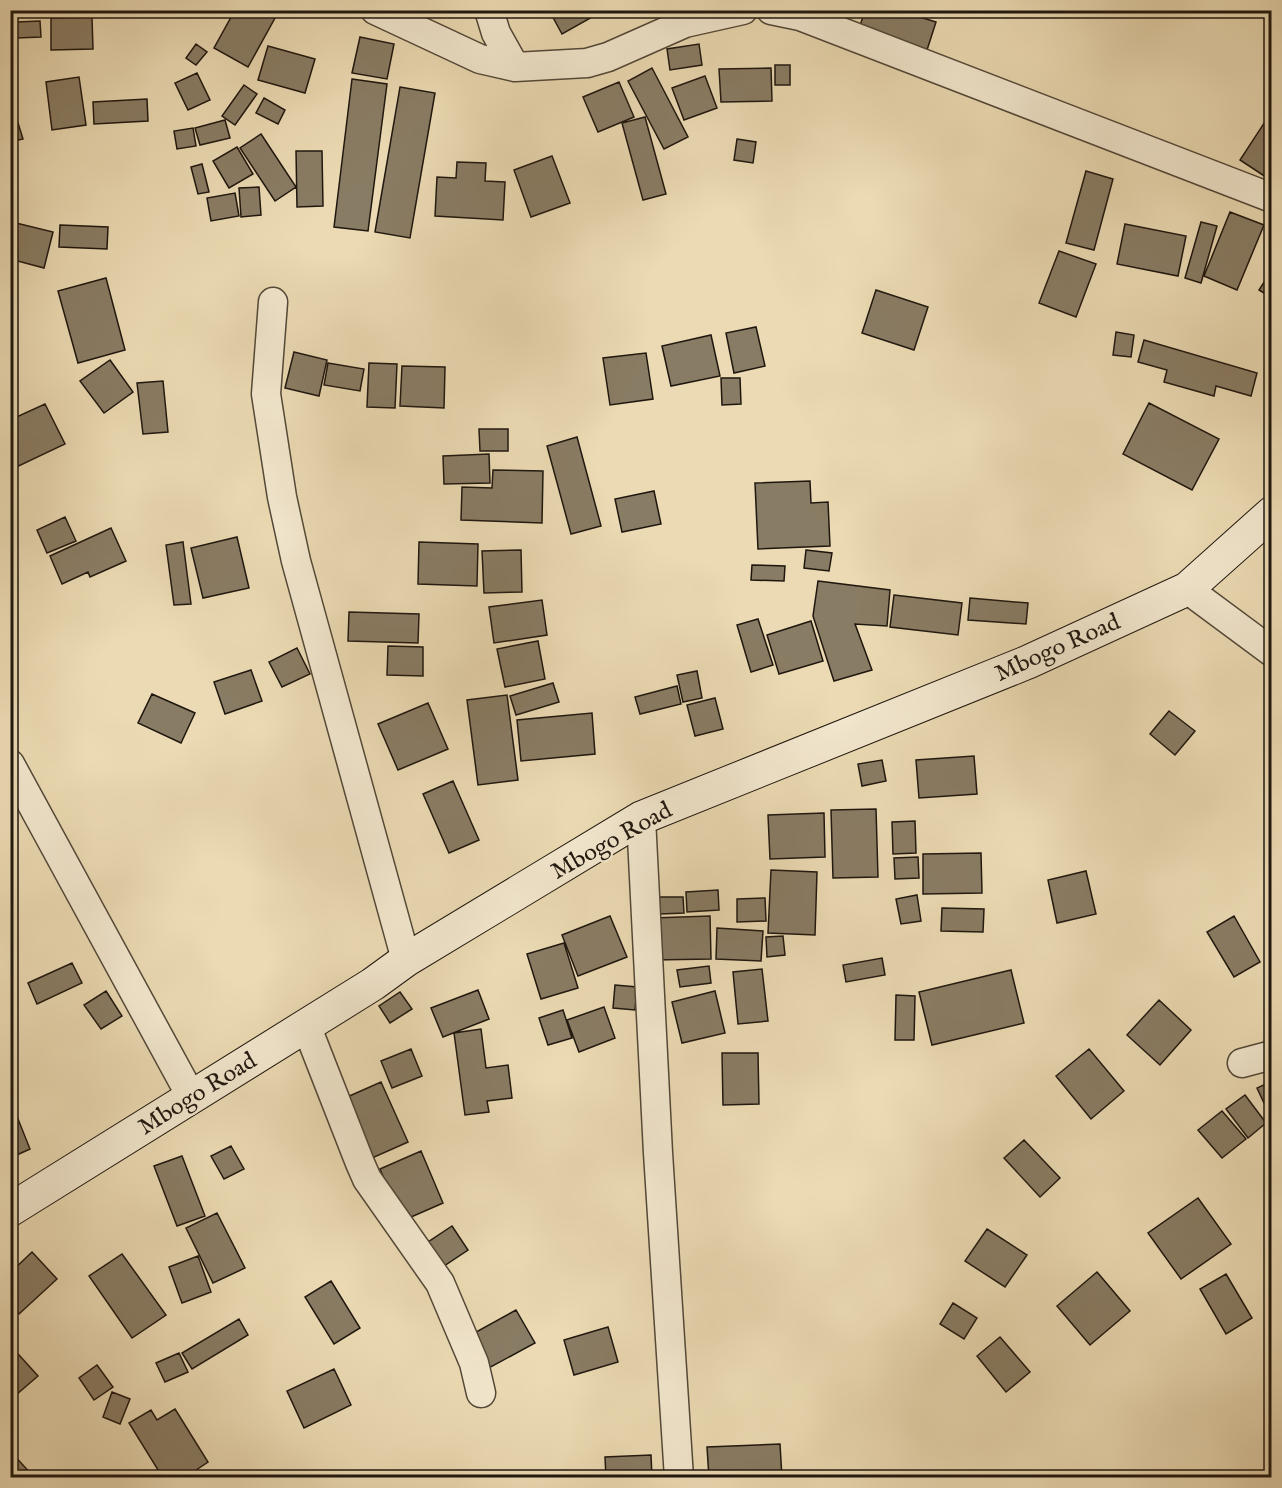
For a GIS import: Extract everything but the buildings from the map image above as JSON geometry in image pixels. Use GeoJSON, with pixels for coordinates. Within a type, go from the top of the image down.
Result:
{"type":"FeatureCollection","features":[{"type":"Feature","properties":{"kind":"main road","name":"Mbogo Road"},"geometry":{"type":"LineString","coordinates":[[10,1210],[373,984],[406,960],[641,818],[1028,662],[1187,589],[1272,513]]}},
{"type":"Feature","properties":{"kind":"street"},"geometry":{"type":"LineString","coordinates":[[375,10],[480,59],[515,67],[587,63],[608,57],[685,23],[743,10]]}},
{"type":"Feature","properties":{"kind":"street"},"geometry":{"type":"LineString","coordinates":[[489,10],[496,33],[515,67]]}},
{"type":"Feature","properties":{"kind":"street"},"geometry":{"type":"LineString","coordinates":[[771,10],[800,16],[1272,198]]}},
{"type":"Feature","properties":{"kind":"street"},"geometry":{"type":"LineString","coordinates":[[273,302],[266,394],[282,497],[296,561],[406,960]]}},
{"type":"Feature","properties":{"kind":"street"},"geometry":{"type":"LineString","coordinates":[[1187,589],[1272,652]]}},
{"type":"Feature","properties":{"kind":"street"},"geometry":{"type":"LineString","coordinates":[[10,764],[191,1096]]}},
{"type":"Feature","properties":{"kind":"street"},"geometry":{"type":"LineString","coordinates":[[641,818],[658,1153],[679,1478]]}},
{"type":"Feature","properties":{"kind":"street"},"geometry":{"type":"LineString","coordinates":[[306,1025],[367,1179],[440,1283],[474,1363],[481,1393]]}},
{"type":"Feature","properties":{"kind":"street"},"geometry":{"type":"LineString","coordinates":[[1242,1063],[1272,1055]]}}]}
